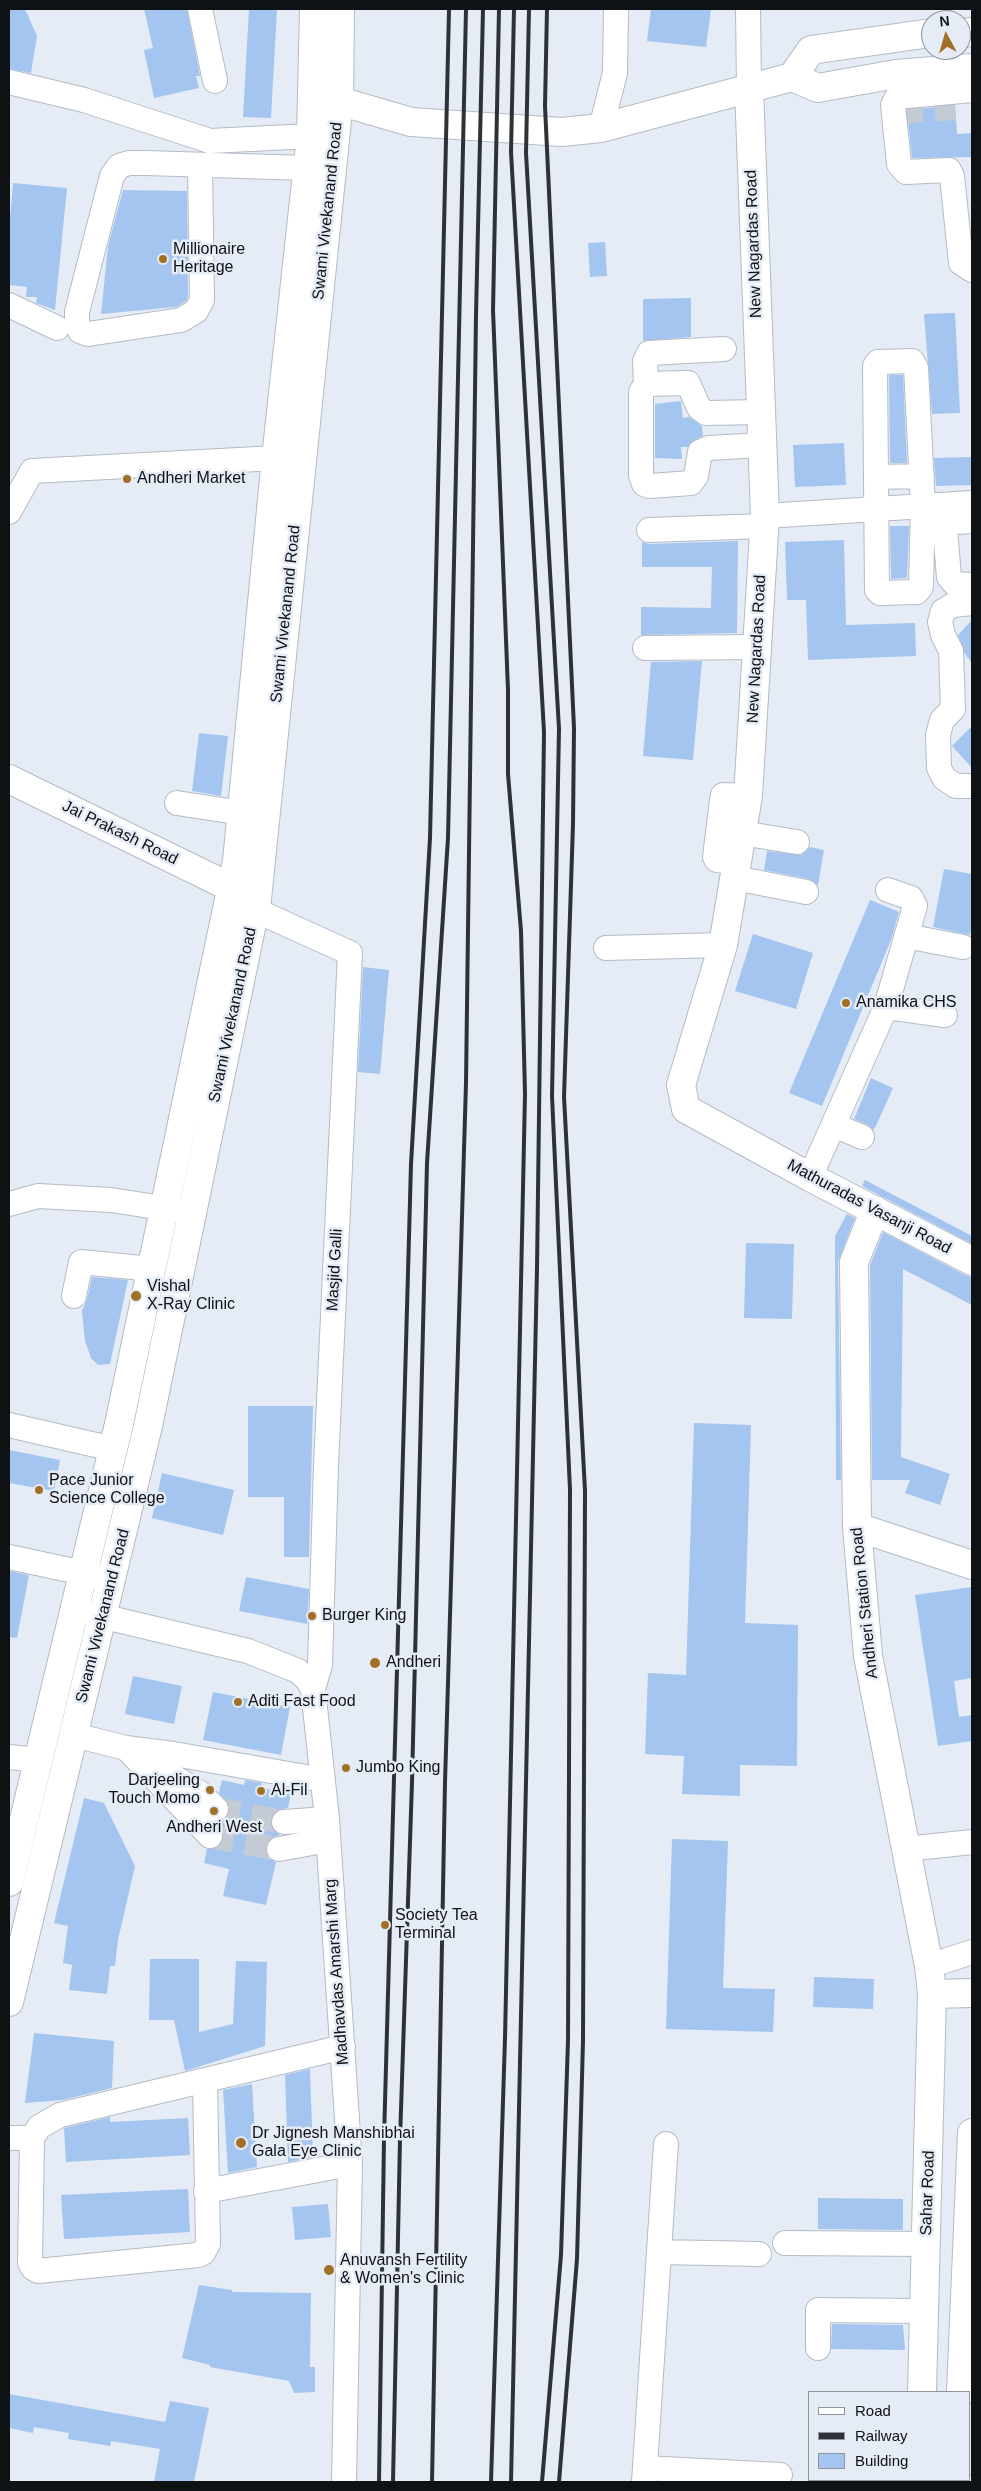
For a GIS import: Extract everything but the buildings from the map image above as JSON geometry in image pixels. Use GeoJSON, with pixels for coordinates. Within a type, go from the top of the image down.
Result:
{"type":"FeatureCollection","features":[{"type":"Feature","properties":{"kind":"main road","name":"Swami Vivekanand Road"},"geometry":{"type":"LineString","coordinates":[[9,1882],[113,1449],[232,888],[242,812],[276,458],[311,136],[314,9]]}},
{"type":"Feature","properties":{"kind":"main road","name":"Swami Vivekanand Road"},"geometry":{"type":"LineString","coordinates":[[9,2002],[148,1426],[255,910],[339,100],[340,9]]}},
{"type":"Feature","properties":{"kind":"main road"},"geometry":{"type":"LineString","coordinates":[[792,77],[810,50],[921,34]]}},
{"type":"Feature","properties":{"kind":"main road"},"geometry":{"type":"LineString","coordinates":[[810,50],[818,88]]}},
{"type":"Feature","properties":{"kind":"main road"},"geometry":{"type":"LineString","coordinates":[[312,97],[339,100],[410,122],[562,132],[601,128],[792,77],[818,88],[896,74],[967,91]]}},
{"type":"Feature","properties":{"kind":"main road","name":"New Nagardas Road"},"geometry":{"type":"LineString","coordinates":[[749,88],[765,521],[748,796],[732,847],[723,945],[681,1085],[686,1109],[766,1153]]}},
{"type":"Feature","properties":{"kind":"main road","name":"Jai Prakash Road"},"geometry":{"type":"LineString","coordinates":[[9,779],[232,888]]}},
{"type":"Feature","properties":{"kind":"main road","name":"Mathuradas Vasanji Road"},"geometry":{"type":"LineString","coordinates":[[766,1153],[972,1261]]}},
{"type":"Feature","properties":{"kind":"main road","name":"Andheri Station Road"},"geometry":{"type":"LineString","coordinates":[[875,1210],[854,1262],[857,1527],[868,1656],[929,1966],[932,1994]]}},
{"type":"Feature","properties":{"kind":"main road"},"geometry":{"type":"LineString","coordinates":[[857,1527],[885,1538],[972,1565]]}},
{"type":"Feature","properties":{"kind":"main road"},"geometry":{"type":"LineString","coordinates":[[932,1994],[972,1993]]}},
{"type":"Feature","properties":{"kind":"main road","name":"Sahar Road"},"geometry":{"type":"LineString","coordinates":[[922,2391],[932,1994]]}},
{"type":"Feature","properties":{"kind":"main road"},"geometry":{"type":"LineString","coordinates":[[961,2391],[970,2238],[972,2133]]}},
{"type":"Feature","properties":{"kind":"street"},"geometry":{"type":"LineString","coordinates":[[200,9],[215,81]]}},
{"type":"Feature","properties":{"kind":"street"},"geometry":{"type":"LineString","coordinates":[[601,128],[615,73],[616,9]]}},
{"type":"Feature","properties":{"kind":"street"},"geometry":{"type":"LineString","coordinates":[[748,9],[749,88]]}},
{"type":"Feature","properties":{"kind":"street"},"geometry":{"type":"LineString","coordinates":[[9,82],[84,100],[210,141],[311,136]]}},
{"type":"Feature","properties":{"kind":"street"},"geometry":{"type":"LineString","coordinates":[[967,91],[898,97],[893,104],[896,112],[899,164],[906,172],[950,170],[961,263],[972,270]]}},
{"type":"Feature","properties":{"kind":"street"},"geometry":{"type":"LineString","coordinates":[[200,166],[202,300],[196,311],[181,320],[88,334],[80,332],[77,323],[77,312],[114,170],[129,163],[307,168]]}},
{"type":"Feature","properties":{"kind":"street"},"geometry":{"type":"LineString","coordinates":[[9,306],[58,328]]}},
{"type":"Feature","properties":{"kind":"street"},"geometry":{"type":"LineString","coordinates":[[724,349],[649,353],[645,361],[646,384],[640,392],[641,474],[644,484],[650,486],[691,483],[696,476],[700,452],[710,448],[761,445]]}},
{"type":"Feature","properties":{"kind":"street"},"geometry":{"type":"LineString","coordinates":[[933,514],[921,587],[917,592],[880,594],[877,590],[887,516],[876,477],[875,366],[878,362],[912,361],[916,368],[922,476],[933,514],[949,577],[955,584],[972,585]]}},
{"type":"Feature","properties":{"kind":"street"},"geometry":{"type":"LineString","coordinates":[[646,384],[688,383],[699,408],[706,413],[760,412]]}},
{"type":"Feature","properties":{"kind":"street"},"geometry":{"type":"LineString","coordinates":[[9,512],[32,472],[276,458]]}},
{"type":"Feature","properties":{"kind":"street"},"geometry":{"type":"LineString","coordinates":[[876,477],[922,476]]}},
{"type":"Feature","properties":{"kind":"street"},"geometry":{"type":"LineString","coordinates":[[933,514],[972,503]]}},
{"type":"Feature","properties":{"kind":"street"},"geometry":{"type":"LineString","coordinates":[[649,530],[765,521],[933,514],[972,521]]}},
{"type":"Feature","properties":{"kind":"street"},"geometry":{"type":"LineString","coordinates":[[972,603],[953,605],[943,611],[940,622],[943,635],[951,651],[953,709],[942,720],[938,735],[939,768],[944,778],[956,786],[972,786]]}},
{"type":"Feature","properties":{"kind":"street"},"geometry":{"type":"LineString","coordinates":[[645,648],[757,647]]}},
{"type":"Feature","properties":{"kind":"street"},"geometry":{"type":"LineString","coordinates":[[177,803],[242,812]]}},
{"type":"Feature","properties":{"kind":"street"},"geometry":{"type":"LineString","coordinates":[[732,847],[796,842]]}},
{"type":"Feature","properties":{"kind":"street"},"geometry":{"type":"LineString","coordinates":[[732,847],[806,892]]}},
{"type":"Feature","properties":{"kind":"street"},"geometry":{"type":"LineString","coordinates":[[810,1177],[886,1007],[915,906],[911,898],[888,890]]}},
{"type":"Feature","properties":{"kind":"street","name":"Masjid Galli"},"geometry":{"type":"LineString","coordinates":[[255,910],[350,953],[326,1465],[322,1635],[320,1665],[312,1689]]}},
{"type":"Feature","properties":{"kind":"street"},"geometry":{"type":"LineString","coordinates":[[906,936],[963,947]]}},
{"type":"Feature","properties":{"kind":"street"},"geometry":{"type":"LineString","coordinates":[[606,948],[723,945]]}},
{"type":"Feature","properties":{"kind":"street"},"geometry":{"type":"LineString","coordinates":[[845,1100],[836,1092],[858,1048],[882,981]]}},
{"type":"Feature","properties":{"kind":"street"},"geometry":{"type":"LineString","coordinates":[[886,1007],[945,1015]]}},
{"type":"Feature","properties":{"kind":"street"},"geometry":{"type":"LineString","coordinates":[[834,1125],[862,1137]]}},
{"type":"Feature","properties":{"kind":"street"},"geometry":{"type":"LineString","coordinates":[[9,1204],[38,1196],[111,1200],[193,1212]]}},
{"type":"Feature","properties":{"kind":"street"},"geometry":{"type":"LineString","coordinates":[[74,1296],[82,1262],[152,1269]]}},
{"type":"Feature","properties":{"kind":"street"},"geometry":{"type":"LineString","coordinates":[[9,1425],[113,1449]]}},
{"type":"Feature","properties":{"kind":"street"},"geometry":{"type":"LineString","coordinates":[[9,1556],[112,1579]]}},
{"type":"Feature","properties":{"kind":"street"},"geometry":{"type":"LineString","coordinates":[[74,1609],[248,1651],[298,1671],[307,1679],[312,1689]]}},
{"type":"Feature","properties":{"kind":"street","name":"Madhavdas Amarshi Marg"},"geometry":{"type":"LineString","coordinates":[[312,1689],[323,1780],[350,2164],[344,2482]]}},
{"type":"Feature","properties":{"kind":"street"},"geometry":{"type":"LineString","coordinates":[[74,1735],[126,1748],[174,1754],[323,1780]]}},
{"type":"Feature","properties":{"kind":"street"},"geometry":{"type":"LineString","coordinates":[[126,1748],[200,1793],[216,1809]]}},
{"type":"Feature","properties":{"kind":"street"},"geometry":{"type":"LineString","coordinates":[[126,1748],[210,1836]]}},
{"type":"Feature","properties":{"kind":"street"},"geometry":{"type":"LineString","coordinates":[[9,1757],[39,1760]]}},
{"type":"Feature","properties":{"kind":"street"},"geometry":{"type":"LineString","coordinates":[[284,1822],[327,1830]]}},
{"type":"Feature","properties":{"kind":"street"},"geometry":{"type":"LineString","coordinates":[[278,1849],[327,1830]]}},
{"type":"Feature","properties":{"kind":"street"},"geometry":{"type":"LineString","coordinates":[[906,1849],[972,1842]]}},
{"type":"Feature","properties":{"kind":"street"},"geometry":{"type":"LineString","coordinates":[[929,1966],[972,1952]]}},
{"type":"Feature","properties":{"kind":"street"},"geometry":{"type":"LineString","coordinates":[[204,2082],[208,2244],[203,2253],[38,2270],[30,2263],[20,2138],[60,2115],[204,2082],[343,2047]]}},
{"type":"Feature","properties":{"kind":"street"},"geometry":{"type":"LineString","coordinates":[[666,2144],[644,2475],[780,2475]]}},
{"type":"Feature","properties":{"kind":"street"},"geometry":{"type":"LineString","coordinates":[[206,2191],[350,2164]]}},
{"type":"Feature","properties":{"kind":"street"},"geometry":{"type":"LineString","coordinates":[[785,2243],[926,2244]]}},
{"type":"Feature","properties":{"kind":"street"},"geometry":{"type":"LineString","coordinates":[[659,2252],[759,2254]]}},
{"type":"Feature","properties":{"kind":"street"},"geometry":{"type":"LineString","coordinates":[[818,2348],[818,2310],[924,2311]]}},
{"type":"Feature","properties":{"kind":"tunnel"},"geometry":{"type":"LineString","coordinates":[[899,112],[955,108]]}},
{"type":"Feature","properties":{"kind":"tunnel"},"geometry":{"type":"LineString","coordinates":[[216,1809],[284,1822]]}},
{"type":"Feature","properties":{"kind":"tunnel"},"geometry":{"type":"LineString","coordinates":[[210,1836],[279,1849]]}},
{"type":"Feature","properties":{"kind":"railway"},"geometry":{"type":"LineString","coordinates":[[379,2482],[384,2138],[411,1164],[430,838],[449,9]]}},
{"type":"Feature","properties":{"kind":"railway"},"geometry":{"type":"LineString","coordinates":[[393,2482],[400,2139],[412,1782],[427,1163],[448,838],[466,9]]}},
{"type":"Feature","properties":{"kind":"railway"},"geometry":{"type":"LineString","coordinates":[[432,2482],[445,1782],[466,1083],[476,315],[483,9]]}},
{"type":"Feature","properties":{"kind":"railway"},"geometry":{"type":"LineString","coordinates":[[491,2482],[505,2038],[525,1094],[521,931],[508,774],[508,690],[493,310],[499,9]]}},
{"type":"Feature","properties":{"kind":"railway"},"geometry":{"type":"LineString","coordinates":[[511,2482],[537,1268],[544,732],[511,152],[514,9]]}},
{"type":"Feature","properties":{"kind":"railway"},"geometry":{"type":"LineString","coordinates":[[529,9],[526,153],[559,729],[552,1096],[570,1490],[568,2040],[561,2255],[542,2482]]}},
{"type":"Feature","properties":{"kind":"railway"},"geometry":{"type":"LineString","coordinates":[[547,9],[545,106],[574,728],[573,824],[564,1097],[585,1491],[583,2041],[577,2259],[559,2482]]}},
{"type":"Feature","properties":{"kind":"place","name":"Millionaire Heritage"},"geometry":{"type":"Point","coordinates":[163,259]}},
{"type":"Feature","properties":{"kind":"place","name":"Andheri Market"},"geometry":{"type":"Point","coordinates":[127,479]}},
{"type":"Feature","properties":{"kind":"place","name":"Anamika CHS"},"geometry":{"type":"Point","coordinates":[846,1003]}},
{"type":"Feature","properties":{"kind":"place","name":"Vishal X-Ray Clinic"},"geometry":{"type":"Point","coordinates":[136,1296]}},
{"type":"Feature","properties":{"kind":"place","name":"Pace Junior Science College"},"geometry":{"type":"Point","coordinates":[39,1490]}},
{"type":"Feature","properties":{"kind":"place","name":"Burger King"},"geometry":{"type":"Point","coordinates":[312,1616]}},
{"type":"Feature","properties":{"kind":"place","name":"Andheri"},"geometry":{"type":"Point","coordinates":[375,1663]}},
{"type":"Feature","properties":{"kind":"place","name":"Aditi Fast Food"},"geometry":{"type":"Point","coordinates":[238,1702]}},
{"type":"Feature","properties":{"kind":"place","name":"Jumbo King"},"geometry":{"type":"Point","coordinates":[346,1768]}},
{"type":"Feature","properties":{"kind":"place","name":"Darjeeling Touch Momo"},"geometry":{"type":"Point","coordinates":[210,1790]}},
{"type":"Feature","properties":{"kind":"place","name":"Al-Fil"},"geometry":{"type":"Point","coordinates":[261,1791]}},
{"type":"Feature","properties":{"kind":"place","name":"Andheri West"},"geometry":{"type":"Point","coordinates":[214,1811]}},
{"type":"Feature","properties":{"kind":"place","name":"Society Tea Terminal"},"geometry":{"type":"Point","coordinates":[385,1925]}},
{"type":"Feature","properties":{"kind":"place","name":"Dr Jignesh Manshibhai Gala Eye Clinic"},"geometry":{"type":"Point","coordinates":[241,2143]}},
{"type":"Feature","properties":{"kind":"place","name":"Anuvansh Fertility & Women's Clinic"},"geometry":{"type":"Point","coordinates":[329,2270]}}]}
